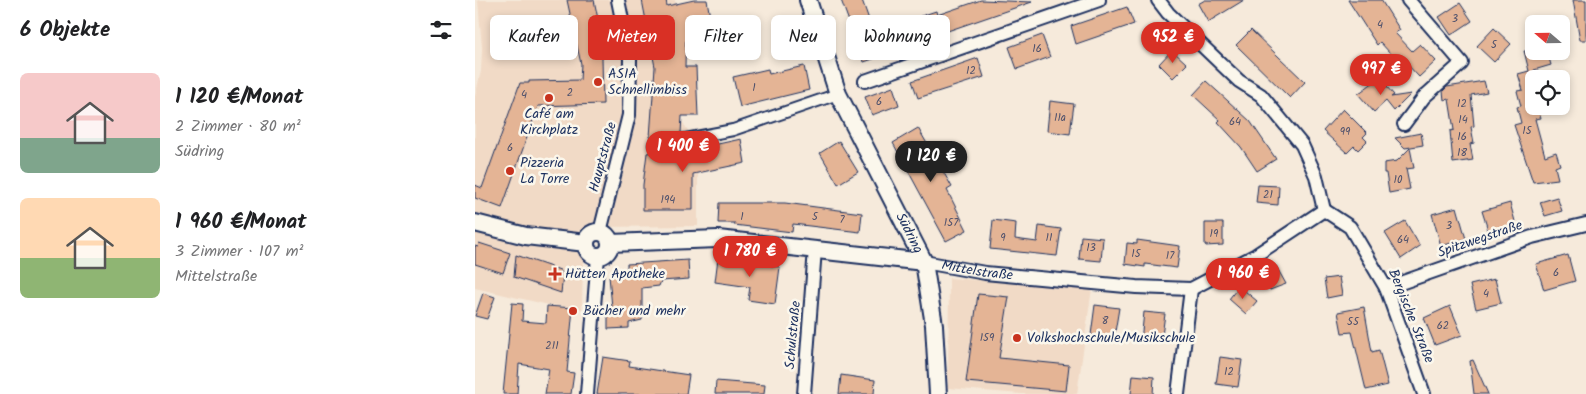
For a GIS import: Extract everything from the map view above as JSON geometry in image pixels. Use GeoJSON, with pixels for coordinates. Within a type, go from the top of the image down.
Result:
{"type":"FeatureCollection","features":[{"type":"Feature","properties":{"kind":"street","name":"Hauptstraße"},"geometry":{"type":"LineString","coordinates":[[605,238],[605,207],[629,115],[630,59],[618,0]]}},
{"type":"Feature","properties":{"kind":"street","name":"Südring"},"geometry":{"type":"LineString","coordinates":[[808,0],[838,94],[924,262],[934,324],[938,394]]}},
{"type":"Feature","properties":{"kind":"street"},"geometry":{"type":"LineString","coordinates":[[865,81],[1099,0]]}},
{"type":"Feature","properties":{"kind":"street"},"geometry":{"type":"LineString","coordinates":[[1158,0],[1168,13],[1239,81],[1261,95],[1302,145],[1316,176],[1324,210]]}},
{"type":"Feature","properties":{"kind":"street"},"geometry":{"type":"LineString","coordinates":[[1404,124],[1424,97],[1463,63],[1408,0]]}},
{"type":"Feature","properties":{"kind":"street"},"geometry":{"type":"LineString","coordinates":[[654,145],[733,130],[838,94]]}},
{"type":"Feature","properties":{"kind":"street","name":"Mittelstraße"},"geometry":{"type":"LineString","coordinates":[[605,238],[703,238],[924,262],[985,273],[1137,288],[1191,289],[1257,255],[1324,210]]}},
{"type":"Feature","properties":{"kind":"street","name":"Bergische Straße"},"geometry":{"type":"LineString","coordinates":[[1324,210],[1350,227],[1386,288],[1424,394]]}},
{"type":"Feature","properties":{"kind":"street"},"geometry":{"type":"LineString","coordinates":[[475,223],[526,236],[587,243]]}},
{"type":"Feature","properties":{"kind":"street","name":"Spitzwegstraße"},"geometry":{"type":"LineString","coordinates":[[1386,288],[1532,237],[1586,224]]}},
{"type":"Feature","properties":{"kind":"street"},"geometry":{"type":"LineString","coordinates":[[589,236],[605,238],[605,253],[598,256],[588,250],[589,236]]}},
{"type":"Feature","properties":{"kind":"street","name":"Schulstraße"},"geometry":{"type":"LineString","coordinates":[[804,394],[815,249]]}},
{"type":"Feature","properties":{"kind":"street"},"geometry":{"type":"LineString","coordinates":[[587,394],[598,256]]}},
{"type":"Feature","properties":{"kind":"street"},"geometry":{"type":"LineString","coordinates":[[1178,394],[1191,289]]}},
{"type":"Feature","properties":{"kind":"shaded area"},"geometry":{"type":"Polygon","coordinates":[[[478,0],[675,0],[682,27],[680,118],[698,146],[698,226],[592,227],[583,265],[582,309],[549,305],[475,288],[475,97],[481,71],[482,49],[478,0]]]}},
{"type":"Feature","properties":{"kind":"shaded area","name":"Volkshochschule/Musikschule"},"geometry":{"type":"Polygon","coordinates":[[[949,278],[1092,288],[1077,394],[1021,394],[948,388],[949,278]]]}},
{"type":"Feature","properties":{"kind":"building"},"geometry":{"type":"Polygon","coordinates":[[[567,0],[594,0],[597,15],[588,15],[588,60],[602,60],[603,104],[538,106],[502,208],[475,198],[475,185],[482,188],[520,83],[529,83],[529,81],[580,80],[578,15],[570,15],[567,0]]]}},
{"type":"Feature","properties":{"kind":"building"},"geometry":{"type":"Polygon","coordinates":[[[642,0],[666,0],[667,6],[694,0],[707,0],[710,15],[685,15],[685,67],[696,67],[698,116],[682,116],[681,133],[650,137],[655,67],[654,60],[675,60],[675,15],[645,15],[642,0]]]}},
{"type":"Feature","properties":{"kind":"building"},"geometry":{"type":"Polygon","coordinates":[[[841,0],[862,0],[867,15],[847,15],[841,0]]]}},
{"type":"Feature","properties":{"kind":"building"},"geometry":{"type":"Polygon","coordinates":[[[981,0],[1032,2],[950,30],[950,15],[937,15],[981,0]]]}},
{"type":"Feature","properties":{"kind":"building"},"geometry":{"type":"Polygon","coordinates":[[[1205,0],[1244,0],[1208,22],[1198,4],[1205,0]]]}},
{"type":"Feature","properties":{"kind":"building"},"geometry":{"type":"Polygon","coordinates":[[[1348,0],[1381,0],[1400,30],[1395,33],[1412,51],[1420,44],[1436,61],[1419,77],[1405,62],[1401,65],[1380,42],[1377,45],[1348,0]]]}},
{"type":"Feature","properties":{"kind":"building"},"geometry":{"type":"Polygon","coordinates":[[[1573,0],[1586,0],[1586,40],[1580,40],[1573,0]]]}},
{"type":"Feature","properties":{"kind":"building"},"geometry":{"type":"Polygon","coordinates":[[[1460,3],[1472,21],[1451,35],[1439,17],[1460,3]]]}},
{"type":"Feature","properties":{"kind":"building"},"geometry":{"type":"Polygon","coordinates":[[[1127,7],[1134,24],[1076,44],[1071,26],[1127,7]]]}},
{"type":"Feature","properties":{"kind":"building"},"geometry":{"type":"Polygon","coordinates":[[[936,11],[937,15],[924,15],[936,11]]]}},
{"type":"Feature","properties":{"kind":"building"},"geometry":{"type":"Polygon","coordinates":[[[1494,28],[1511,44],[1494,62],[1477,46],[1494,28]]]}},
{"type":"Feature","properties":{"kind":"building"},"geometry":{"type":"Polygon","coordinates":[[[1251,30],[1305,82],[1290,98],[1236,45],[1251,30]]]}},
{"type":"Feature","properties":{"kind":"building"},"geometry":{"type":"Polygon","coordinates":[[[1042,35],[1050,57],[1017,69],[1009,47],[1042,35]]]}},
{"type":"Feature","properties":{"kind":"building"},"geometry":{"type":"Polygon","coordinates":[[[1172,50],[1187,64],[1173,78],[1159,64],[1172,50]]]}},
{"type":"Feature","properties":{"kind":"building"},"geometry":{"type":"Polygon","coordinates":[[[978,58],[984,77],[918,98],[912,81],[978,58]]]}},
{"type":"Feature","properties":{"kind":"building"},"geometry":{"type":"Polygon","coordinates":[[[1526,60],[1550,60],[1551,65],[1529,70],[1526,60]]]}},
{"type":"Feature","properties":{"kind":"building"},"geometry":{"type":"Polygon","coordinates":[[[804,66],[809,90],[740,107],[733,77],[768,69],[769,74],[804,66]]]}},
{"type":"Feature","properties":{"kind":"building"},"geometry":{"type":"Polygon","coordinates":[[[1525,72],[1525,115],[1540,115],[1541,118],[1535,119],[1545,156],[1556,152],[1560,165],[1555,167],[1558,179],[1533,182],[1514,125],[1521,123],[1517,107],[1521,106],[1517,91],[1523,90],[1518,74],[1525,72]]]}},
{"type":"Feature","properties":{"kind":"building"},"geometry":{"type":"Polygon","coordinates":[[[1379,78],[1394,95],[1391,97],[1411,94],[1394,111],[1386,101],[1374,112],[1358,94],[1379,78]]]}},
{"type":"Feature","properties":{"kind":"building"},"geometry":{"type":"Polygon","coordinates":[[[1206,81],[1250,121],[1276,159],[1257,171],[1241,147],[1218,122],[1220,120],[1193,95],[1206,81]]]}},
{"type":"Feature","properties":{"kind":"building"},"geometry":{"type":"Polygon","coordinates":[[[1484,81],[1487,92],[1471,95],[1474,126],[1471,127],[1474,143],[1470,144],[1473,160],[1453,163],[1450,131],[1454,130],[1449,99],[1444,100],[1443,91],[1447,87],[1484,81]]]}},
{"type":"Feature","properties":{"kind":"building"},"geometry":{"type":"Polygon","coordinates":[[[893,87],[899,105],[872,115],[865,97],[893,87]]]}},
{"type":"Feature","properties":{"kind":"building"},"geometry":{"type":"Polygon","coordinates":[[[1050,101],[1074,104],[1070,134],[1047,131],[1050,101]]]}},
{"type":"Feature","properties":{"kind":"building"},"geometry":{"type":"Polygon","coordinates":[[[1343,109],[1367,133],[1363,137],[1367,141],[1358,150],[1354,146],[1347,153],[1323,131],[1343,109]]]}},
{"type":"Feature","properties":{"kind":"building"},"geometry":{"type":"Polygon","coordinates":[[[918,128],[952,187],[947,190],[967,230],[946,241],[893,143],[918,128]]]}},
{"type":"Feature","properties":{"kind":"building"},"geometry":{"type":"Polygon","coordinates":[[[1421,133],[1423,145],[1405,148],[1395,138],[1421,133]]]}},
{"type":"Feature","properties":{"kind":"building"},"geometry":{"type":"Polygon","coordinates":[[[741,139],[745,163],[693,174],[693,210],[643,210],[643,185],[647,153],[694,144],[695,149],[741,139]]]}},
{"type":"Feature","properties":{"kind":"building"},"geometry":{"type":"Polygon","coordinates":[[[839,141],[858,172],[838,184],[820,153],[839,141]]]}},
{"type":"Feature","properties":{"kind":"building"},"geometry":{"type":"Polygon","coordinates":[[[1410,148],[1414,168],[1406,169],[1410,189],[1389,193],[1386,173],[1384,173],[1384,163],[1397,161],[1410,148]]]}},
{"type":"Feature","properties":{"kind":"building"},"geometry":{"type":"Polygon","coordinates":[[[1258,185],[1279,186],[1278,205],[1256,203],[1258,185]]]}},
{"type":"Feature","properties":{"kind":"building"},"geometry":{"type":"Polygon","coordinates":[[[1557,197],[1562,211],[1545,216],[1540,202],[1557,197]]]}},
{"type":"Feature","properties":{"kind":"building"},"geometry":{"type":"Polygon","coordinates":[[[719,203],[785,203],[862,213],[860,232],[793,224],[792,232],[734,225],[735,223],[718,223],[719,203]]]}},
{"type":"Feature","properties":{"kind":"building"},"geometry":{"type":"Polygon","coordinates":[[[1510,203],[1516,225],[1489,233],[1482,211],[1510,203]]]}},
{"type":"Feature","properties":{"kind":"building"},"geometry":{"type":"Polygon","coordinates":[[[1457,207],[1466,239],[1441,246],[1432,214],[1457,207]]]}},
{"type":"Feature","properties":{"kind":"building"},"geometry":{"type":"Polygon","coordinates":[[[993,220],[1016,223],[1015,239],[1037,242],[1039,226],[1061,229],[1057,256],[990,249],[993,220]]]}},
{"type":"Feature","properties":{"kind":"building"},"geometry":{"type":"Polygon","coordinates":[[[1405,221],[1420,246],[1401,259],[1385,233],[1405,221]]]}},
{"type":"Feature","properties":{"kind":"building"},"geometry":{"type":"Polygon","coordinates":[[[1205,223],[1223,223],[1223,245],[1205,246],[1205,223]]]}},
{"type":"Feature","properties":{"kind":"building"},"geometry":{"type":"Polygon","coordinates":[[[1081,236],[1103,238],[1101,261],[1079,259],[1081,236]]]}},
{"type":"Feature","properties":{"kind":"building"},"geometry":{"type":"Polygon","coordinates":[[[1137,240],[1180,246],[1177,268],[1145,264],[1145,267],[1125,264],[1127,243],[1137,244],[1137,240]]]}},
{"type":"Feature","properties":{"kind":"building"},"geometry":{"type":"Polygon","coordinates":[[[479,243],[510,253],[503,273],[475,264],[475,246],[478,247],[479,243]]]}},
{"type":"Feature","properties":{"kind":"building"},"geometry":{"type":"Polygon","coordinates":[[[516,255],[560,270],[563,274],[561,293],[514,277],[516,255]]]}},
{"type":"Feature","properties":{"kind":"building"},"geometry":{"type":"Polygon","coordinates":[[[1568,255],[1575,281],[1544,290],[1536,264],[1568,255]]]}},
{"type":"Feature","properties":{"kind":"building"},"geometry":{"type":"Polygon","coordinates":[[[718,258],[780,267],[775,304],[748,300],[750,287],[715,282],[718,258]]]}},
{"type":"Feature","properties":{"kind":"building"},"geometry":{"type":"Polygon","coordinates":[[[688,260],[689,279],[661,281],[659,286],[642,288],[642,320],[629,323],[629,328],[608,329],[608,307],[612,307],[609,276],[627,274],[627,264],[688,260]]]}},
{"type":"Feature","properties":{"kind":"building"},"geometry":{"type":"Polygon","coordinates":[[[1276,266],[1286,284],[1270,290],[1261,274],[1276,266]]]}},
{"type":"Feature","properties":{"kind":"building"},"geometry":{"type":"Polygon","coordinates":[[[1339,277],[1342,295],[1327,298],[1324,279],[1339,277]]]}},
{"type":"Feature","properties":{"kind":"building"},"geometry":{"type":"Polygon","coordinates":[[[1495,279],[1501,303],[1476,309],[1470,285],[1495,279]]]}},
{"type":"Feature","properties":{"kind":"building"},"geometry":{"type":"Polygon","coordinates":[[[1239,286],[1257,301],[1246,314],[1229,299],[1239,286]]]}},
{"type":"Feature","properties":{"kind":"building"},"geometry":{"type":"Polygon","coordinates":[[[483,293],[495,297],[487,319],[475,316],[483,293]]]}},
{"type":"Feature","properties":{"kind":"building"},"geometry":{"type":"Polygon","coordinates":[[[978,294],[1009,297],[999,358],[1069,365],[1066,391],[966,382],[978,294]]]}},
{"type":"Feature","properties":{"kind":"building"},"geometry":{"type":"Polygon","coordinates":[[[512,303],[523,304],[522,321],[546,323],[547,306],[573,308],[567,372],[574,373],[571,394],[545,394],[549,369],[519,364],[517,394],[503,394],[512,303]]]}},
{"type":"Feature","properties":{"kind":"building"},"geometry":{"type":"Polygon","coordinates":[[[1095,305],[1119,308],[1114,338],[1091,335],[1095,305]]]}},
{"type":"Feature","properties":{"kind":"building"},"geometry":{"type":"Polygon","coordinates":[[[1450,306],[1462,335],[1435,345],[1424,318],[1450,306]]]}},
{"type":"Feature","properties":{"kind":"building"},"geometry":{"type":"Polygon","coordinates":[[[1364,307],[1372,352],[1379,350],[1388,385],[1366,390],[1352,332],[1342,333],[1338,312],[1364,307]]]}},
{"type":"Feature","properties":{"kind":"building"},"geometry":{"type":"Polygon","coordinates":[[[1144,312],[1165,314],[1161,343],[1141,341],[1144,312]]]}},
{"type":"Feature","properties":{"kind":"building"},"geometry":{"type":"Polygon","coordinates":[[[603,357],[630,361],[629,366],[689,375],[686,394],[597,394],[603,357]]]}},
{"type":"Feature","properties":{"kind":"building"},"geometry":{"type":"Polygon","coordinates":[[[1220,357],[1242,360],[1238,387],[1216,384],[1220,357]]]}},
{"type":"Feature","properties":{"kind":"building"},"geometry":{"type":"Polygon","coordinates":[[[1473,360],[1488,394],[1474,394],[1470,361],[1473,360]]]}},
{"type":"Feature","properties":{"kind":"building"},"geometry":{"type":"Polygon","coordinates":[[[841,375],[875,380],[874,394],[839,394],[841,375]]]}},
{"type":"Feature","properties":{"kind":"building"},"geometry":{"type":"Polygon","coordinates":[[[1133,375],[1154,377],[1153,394],[1131,394],[1133,375]]]}},
{"type":"Feature","properties":{"kind":"building"},"geometry":{"type":"Polygon","coordinates":[[[716,381],[765,385],[764,394],[715,394],[716,381]]]}},
{"type":"Feature","properties":{"kind":"place","name":"ASIA Schnellimbiss"},"geometry":{"type":"Point","coordinates":[598,82]}},
{"type":"Feature","properties":{"kind":"place","name":"Café am Kirchplatz"},"geometry":{"type":"Point","coordinates":[549,98]}},
{"type":"Feature","properties":{"kind":"place","name":"Pizzeria La Torre"},"geometry":{"type":"Point","coordinates":[510,171]}},
{"type":"Feature","properties":{"kind":"place","name":"Hütten Apotheke"},"geometry":{"type":"Point","coordinates":[555,274]}},
{"type":"Feature","properties":{"kind":"place","name":"Bücher und mehr"},"geometry":{"type":"Point","coordinates":[573,311]}},
{"type":"Feature","properties":{"kind":"place","name":"Volkshochschule/Musikschule"},"geometry":{"type":"Point","coordinates":[1017,338]}}]}
